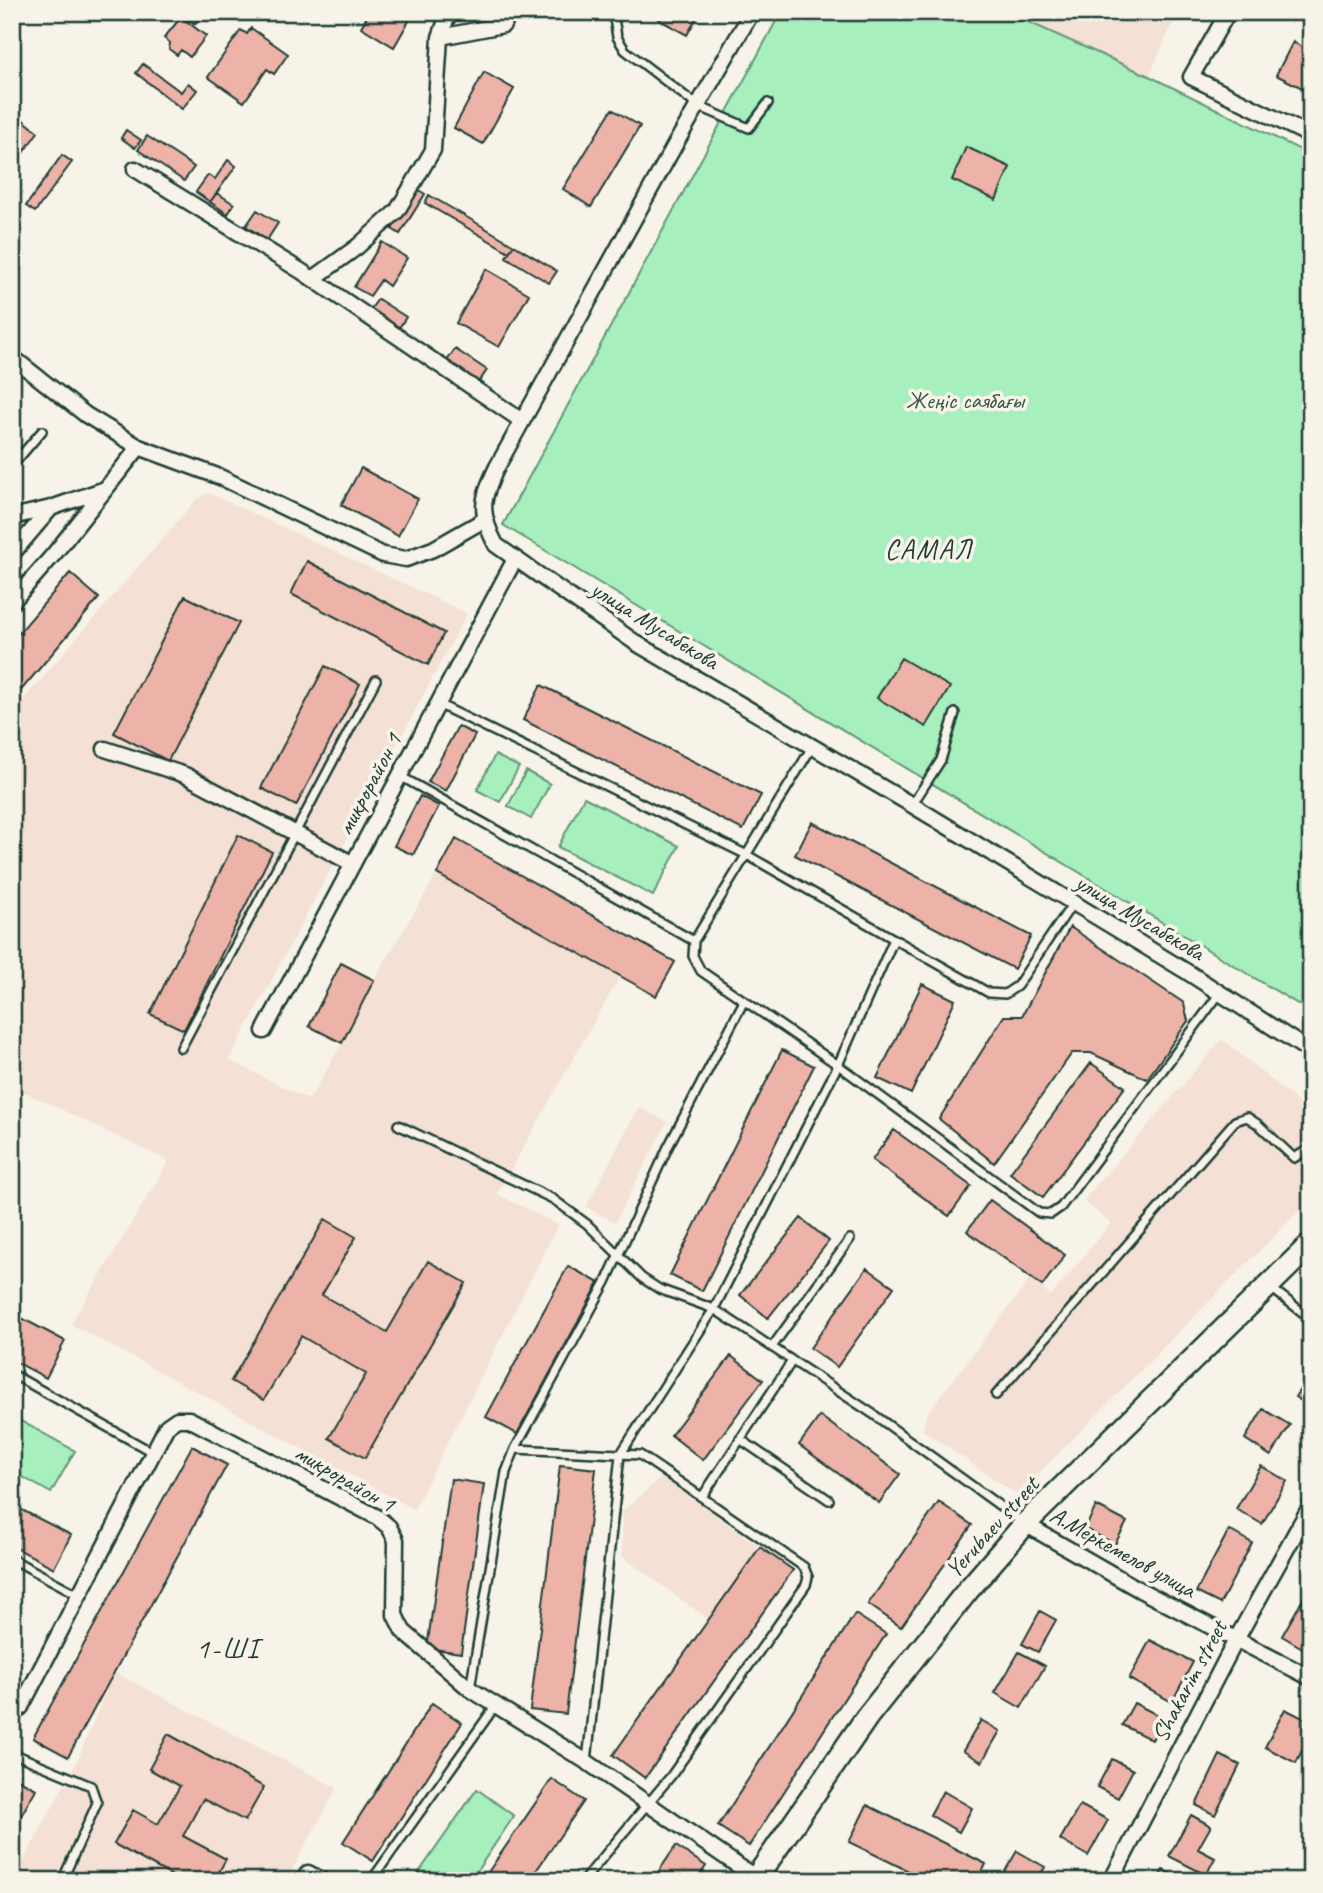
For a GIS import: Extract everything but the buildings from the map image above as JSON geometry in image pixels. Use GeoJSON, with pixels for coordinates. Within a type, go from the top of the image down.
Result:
{"type":"FeatureCollection","features":[{"type":"Feature","properties":{"kind":"main road","name":"Yerubaev street"},"geometry":{"type":"LineString","coordinates":[[755,1880],[866,1717],[968,1590],[1026,1524],[1311,1244]]}},
{"type":"Feature","properties":{"kind":"street"},"geometry":{"type":"LineString","coordinates":[[313,279],[357,247],[397,211],[433,150],[440,37],[449,12]]}},
{"type":"Feature","properties":{"kind":"street"},"geometry":{"type":"LineString","coordinates":[[440,37],[503,25],[511,12]]}},
{"type":"Feature","properties":{"kind":"street"},"geometry":{"type":"LineString","coordinates":[[12,357],[86,415],[139,447],[220,477],[383,555],[406,559],[433,549],[484,520],[486,490],[522,421],[752,12]]}},
{"type":"Feature","properties":{"kind":"street"},"geometry":{"type":"LineString","coordinates":[[1228,12],[1191,77],[1311,136]]}},
{"type":"Feature","properties":{"kind":"street"},"geometry":{"type":"LineString","coordinates":[[135,169],[313,279],[522,421]]}},
{"type":"Feature","properties":{"kind":"street"},"geometry":{"type":"LineString","coordinates":[[12,602],[139,447]]}},
{"type":"Feature","properties":{"kind":"street"},"geometry":{"type":"LineString","coordinates":[[12,517],[51,508],[106,488]]}},
{"type":"Feature","properties":{"kind":"street"},"geometry":{"type":"LineString","coordinates":[[12,554],[51,508]]}},
{"type":"Feature","properties":{"kind":"street","name":"улица Мусабекова"},"geometry":{"type":"LineString","coordinates":[[484,520],[496,545],[636,643],[912,805],[1220,993],[1311,1052]]}},
{"type":"Feature","properties":{"kind":"street","name":"микрорайон 1"},"geometry":{"type":"LineString","coordinates":[[264,1031],[515,559]]}},
{"type":"Feature","properties":{"kind":"street"},"geometry":{"type":"LineString","coordinates":[[105,749],[185,775],[353,864]]}},
{"type":"Feature","properties":{"kind":"street","name":"микрорайон 1"},"geometry":{"type":"LineString","coordinates":[[12,1716],[21,1707],[167,1426],[177,1419],[189,1419],[377,1517],[389,1527],[397,1540],[395,1615],[402,1631],[470,1689],[587,1762],[755,1880]]}},
{"type":"Feature","properties":{"kind":"street","name":"Shakarim street"},"geometry":{"type":"LineString","coordinates":[[1111,1881],[1237,1638],[1311,1505]]}},
{"type":"Feature","properties":{"kind":"street","name":"А.Меркемелов улица"},"geometry":{"type":"LineString","coordinates":[[1026,1524],[1140,1590],[1311,1678]]}},
{"type":"Feature","properties":{"kind":"street"},"geometry":{"type":"LineString","coordinates":[[303,1881],[308,1872],[323,1881]]}},
{"type":"Feature","properties":{"kind":"lane"},"geometry":{"type":"LineString","coordinates":[[613,12],[617,37],[625,50],[698,106],[749,128],[768,103]]}},
{"type":"Feature","properties":{"kind":"lane"},"geometry":{"type":"LineString","coordinates":[[12,466],[42,432]]}},
{"type":"Feature","properties":{"kind":"lane"},"geometry":{"type":"LineString","coordinates":[[181,1048],[376,680]]}},
{"type":"Feature","properties":{"kind":"lane"},"geometry":{"type":"LineString","coordinates":[[438,704],[747,855],[989,993],[1005,994],[1017,986],[1073,903]]}},
{"type":"Feature","properties":{"kind":"lane"},"geometry":{"type":"LineString","coordinates":[[912,805],[941,760],[955,713]]}},
{"type":"Feature","properties":{"kind":"lane"},"geometry":{"type":"LineString","coordinates":[[811,747],[694,941],[692,957],[701,971],[838,1065],[1039,1213],[1051,1214],[1061,1207],[1220,993]]}},
{"type":"Feature","properties":{"kind":"lane"},"geometry":{"type":"LineString","coordinates":[[400,776],[694,941]]}},
{"type":"Feature","properties":{"kind":"lane"},"geometry":{"type":"LineString","coordinates":[[587,1762],[620,1455],[714,1309],[838,1065],[894,939]]}},
{"type":"Feature","properties":{"kind":"lane"},"geometry":{"type":"LineString","coordinates":[[470,1689],[506,1472],[515,1449],[606,1282],[668,1147],[744,1002]]}},
{"type":"Feature","properties":{"kind":"lane"},"geometry":{"type":"LineString","coordinates":[[996,1395],[1235,1121],[1247,1117],[1294,1158],[1311,1149]]}},
{"type":"Feature","properties":{"kind":"lane"},"geometry":{"type":"LineString","coordinates":[[398,1125],[552,1199],[587,1224],[642,1278],[659,1289],[714,1309],[873,1414],[1026,1524]]}},
{"type":"Feature","properties":{"kind":"lane"},"geometry":{"type":"LineString","coordinates":[[772,1348],[850,1239]]}},
{"type":"Feature","properties":{"kind":"lane"},"geometry":{"type":"LineString","coordinates":[[1269,1286],[1311,1319]]}},
{"type":"Feature","properties":{"kind":"lane"},"geometry":{"type":"LineString","coordinates":[[702,1497],[792,1361]]}},
{"type":"Feature","properties":{"kind":"lane"},"geometry":{"type":"LineString","coordinates":[[12,1374],[152,1452]]}},
{"type":"Feature","properties":{"kind":"lane"},"geometry":{"type":"LineString","coordinates":[[740,1439],[829,1500]]}},
{"type":"Feature","properties":{"kind":"lane"},"geometry":{"type":"LineString","coordinates":[[515,1449],[640,1455],[804,1567],[808,1577],[806,1585],[671,1776],[583,1881]]}},
{"type":"Feature","properties":{"kind":"lane"},"geometry":{"type":"LineString","coordinates":[[12,1559],[79,1595]]}},
{"type":"Feature","properties":{"kind":"lane"},"geometry":{"type":"LineString","coordinates":[[371,1881],[496,1705]]}},
{"type":"Feature","properties":{"kind":"lane"},"geometry":{"type":"LineString","coordinates":[[12,1752],[91,1786],[97,1803],[62,1881]]}},
{"type":"Feature","properties":{"kind":"shaded area"},"geometry":{"type":"Polygon","coordinates":[[[1006,12],[1178,12],[1149,76],[1006,12]]]}},
{"type":"Feature","properties":{"kind":"shaded area"},"geometry":{"type":"Polygon","coordinates":[[[209,493],[467,613],[229,1060],[309,1100],[374,980],[437,874],[620,976],[497,1194],[558,1225],[414,1509],[71,1324],[169,1161],[12,1086],[12,713],[197,499],[209,493]]]}},
{"type":"Feature","properties":{"kind":"shaded area"},"geometry":{"type":"Polygon","coordinates":[[[1222,1039],[1311,1113],[1311,1199],[1017,1495],[923,1430],[926,1415],[1031,1278],[1051,1296],[1111,1223],[1083,1201],[1222,1039]]]}},
{"type":"Feature","properties":{"kind":"shaded area"},"geometry":{"type":"Polygon","coordinates":[[[639,1107],[667,1122],[615,1222],[586,1207],[639,1107]]]}},
{"type":"Feature","properties":{"kind":"shaded area"},"geometry":{"type":"Polygon","coordinates":[[[662,1477],[760,1547],[709,1620],[622,1556],[623,1511],[662,1477]]]}},
{"type":"Feature","properties":{"kind":"shaded area"},"geometry":{"type":"Polygon","coordinates":[[[114,1672],[337,1788],[286,1881],[13,1881],[78,1759],[114,1672]]]}},
{"type":"Feature","properties":{"kind":"green space","name":"Жеңіс саябағы"},"geometry":{"type":"Polygon","coordinates":[[[781,12],[1006,12],[1149,76],[1311,155],[1311,1012],[503,525],[781,12]]]}},
{"type":"Feature","properties":{"kind":"green space"},"geometry":{"type":"Polygon","coordinates":[[[495,755],[519,767],[500,802],[477,790],[495,755]]]}},
{"type":"Feature","properties":{"kind":"green space"},"geometry":{"type":"Polygon","coordinates":[[[526,771],[550,784],[531,819],[508,806],[526,771]]]}},
{"type":"Feature","properties":{"kind":"green space"},"geometry":{"type":"Polygon","coordinates":[[[584,797],[679,846],[653,896],[558,847],[584,797]]]}},
{"type":"Feature","properties":{"kind":"green space"},"geometry":{"type":"Polygon","coordinates":[[[12,1416],[75,1451],[51,1493],[12,1471],[12,1416]]]}},
{"type":"Feature","properties":{"kind":"green space"},"geometry":{"type":"Polygon","coordinates":[[[477,1789],[514,1816],[470,1881],[413,1881],[477,1789]]]}},
{"type":"Feature","properties":{"kind":"district","name":"САМАЛ"},"geometry":{"type":"Point","coordinates":[929,549]}},
{"type":"Feature","properties":{"kind":"district","name":"1-ШІ"},"geometry":{"type":"Point","coordinates":[228,1648]}}]}
